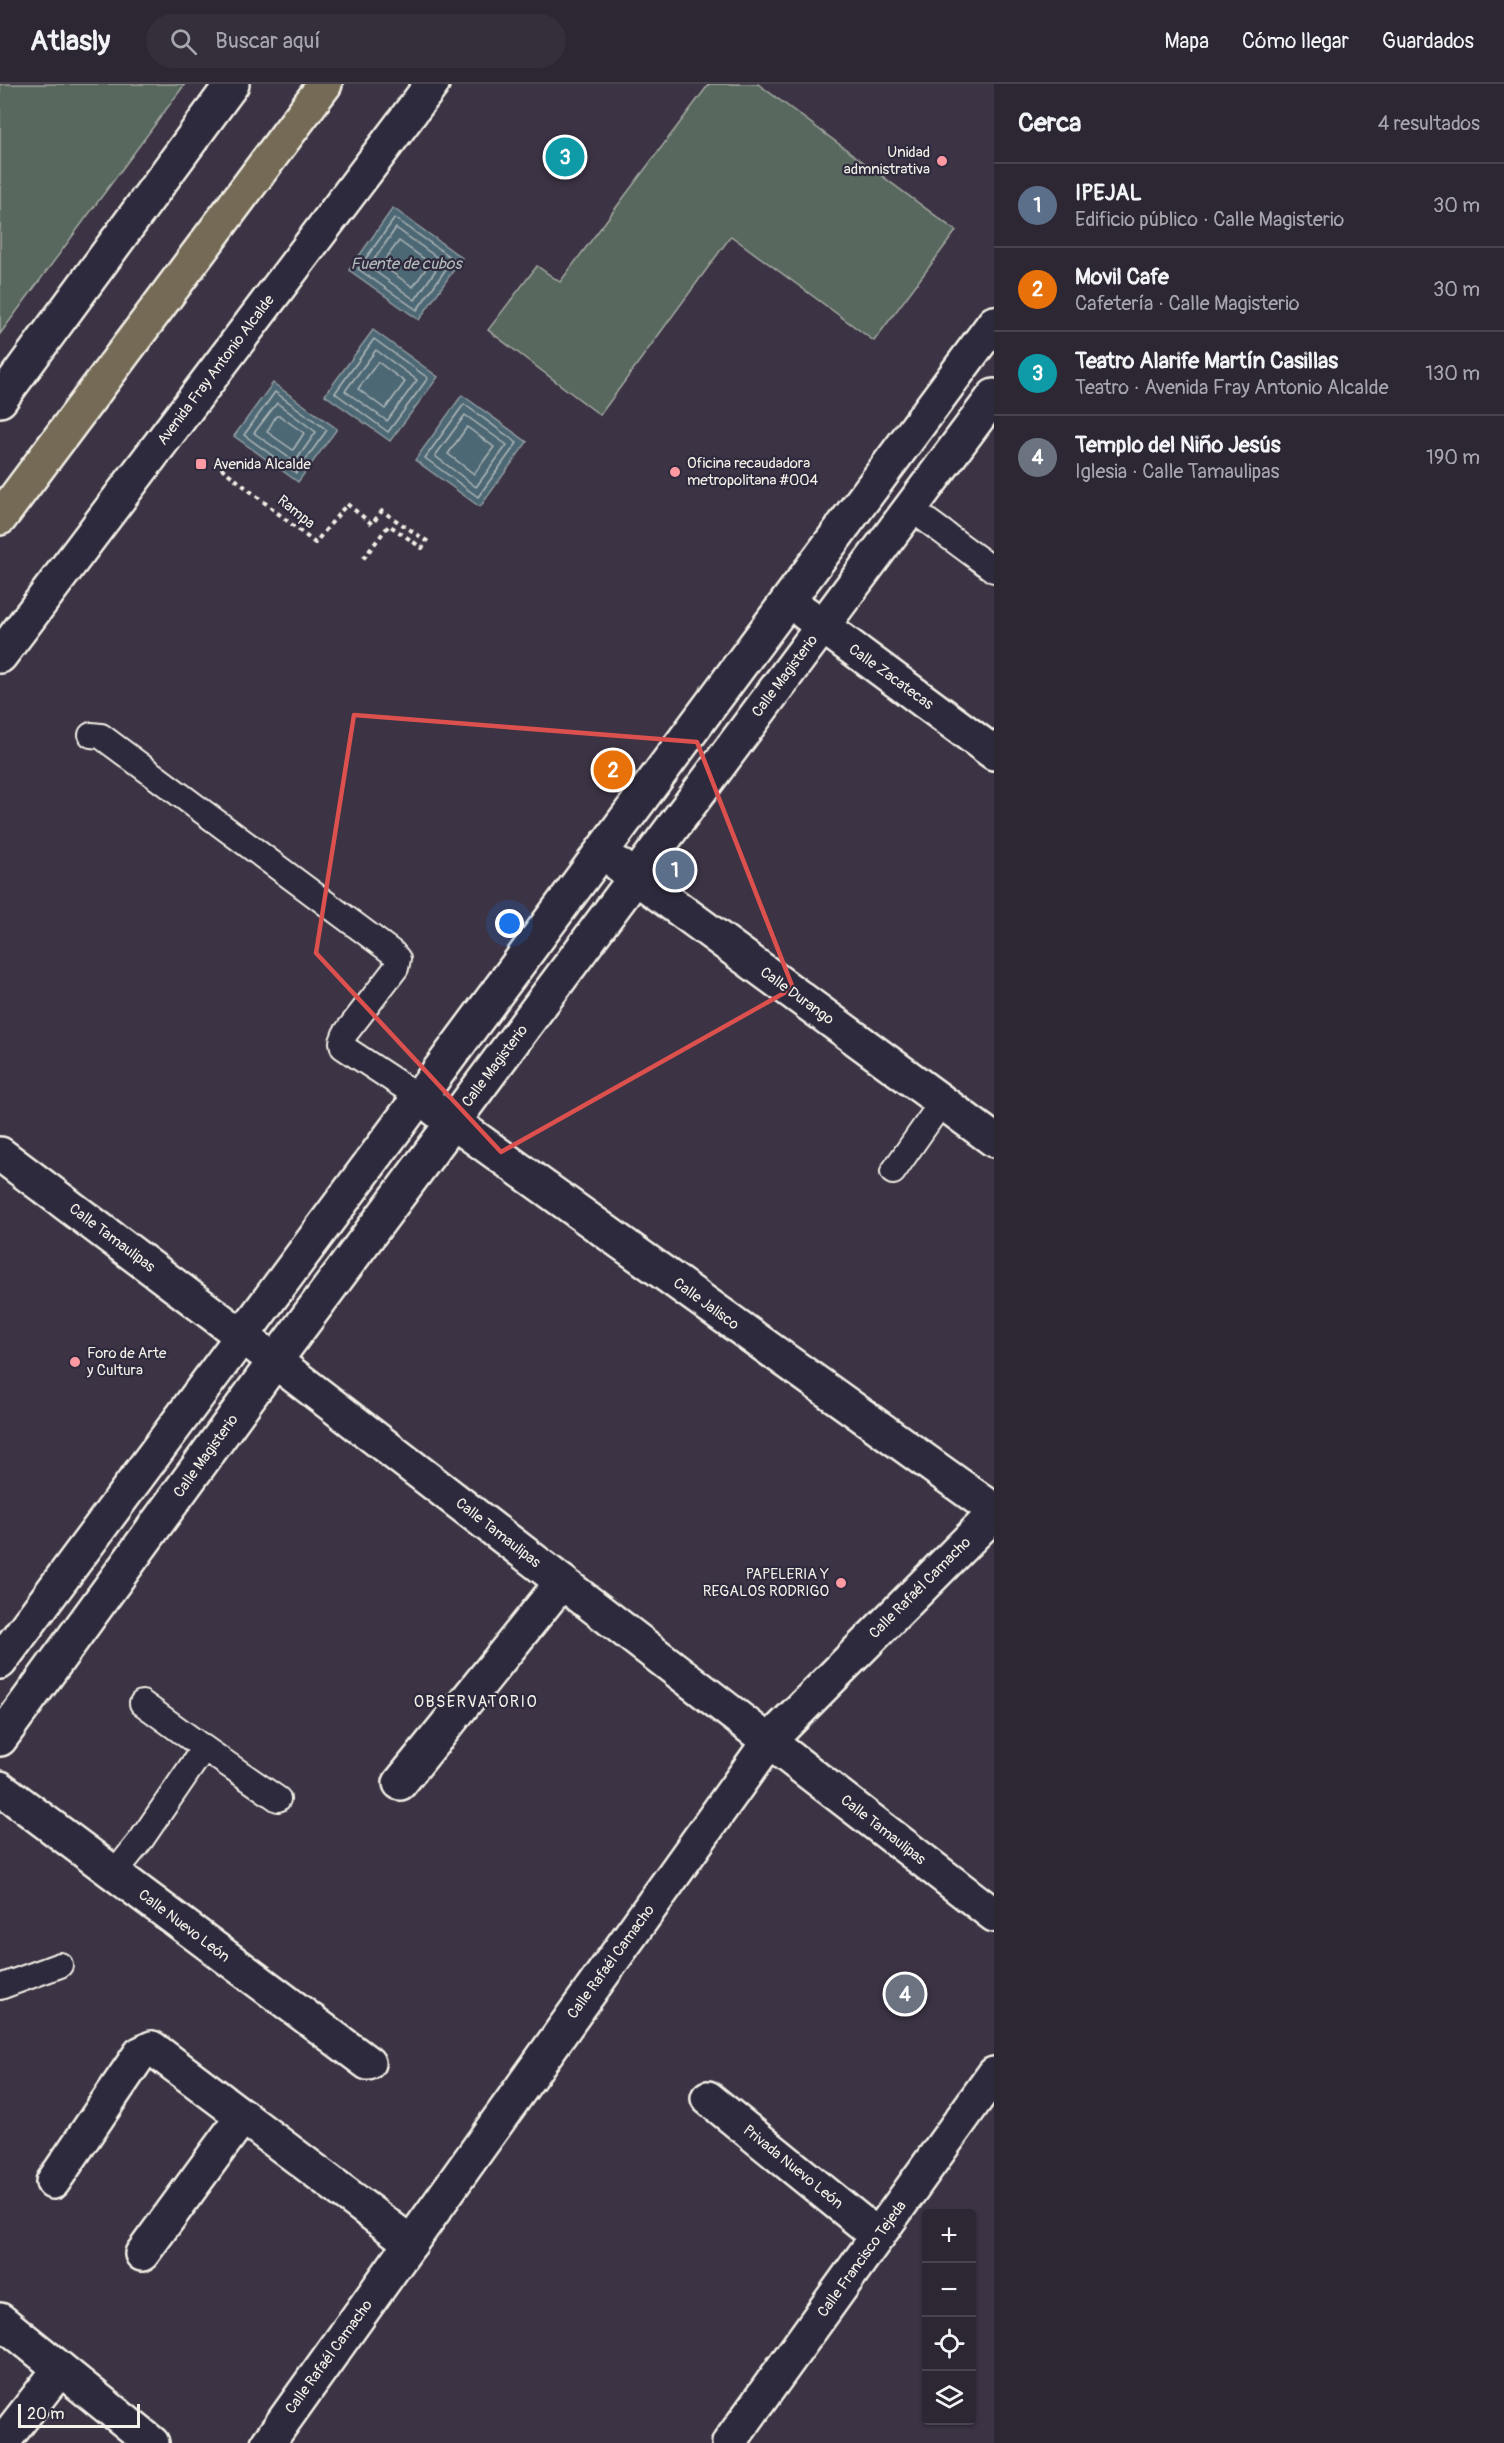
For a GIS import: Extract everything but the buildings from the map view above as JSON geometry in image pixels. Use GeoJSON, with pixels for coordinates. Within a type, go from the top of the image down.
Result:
{"type":"FeatureCollection","features":[{"type":"Feature","properties":{"kind":"main road"},"geometry":{"type":"LineString","coordinates":[[0,518],[325,84]]}},
{"type":"Feature","properties":{"kind":"street"},"geometry":{"type":"LineString","coordinates":[[0,400],[232,84]]}},
{"type":"Feature","properties":{"kind":"street","name":"Avenida Fray Antonio Alcalde"},"geometry":{"type":"LineString","coordinates":[[0,656],[432,84]]}},
{"type":"Feature","properties":{"kind":"street"},"geometry":{"type":"LineString","coordinates":[[0,1662],[240,1335],[994,323]]}},
{"type":"Feature","properties":{"kind":"street","name":"Calle Magisterio"},"geometry":{"type":"LineString","coordinates":[[0,1739],[275,1361],[994,396]]}},
{"type":"Feature","properties":{"kind":"street","name":"Calle Zacatecas"},"geometry":{"type":"LineString","coordinates":[[788,600],[994,753]]}},
{"type":"Feature","properties":{"kind":"street","name":"Calle Durango"},"geometry":{"type":"LineString","coordinates":[[600,852],[994,1140]]}},
{"type":"Feature","properties":{"kind":"street","name":"Calle Jalisco"},"geometry":{"type":"LineString","coordinates":[[419,1097],[994,1512]]}},
{"type":"Feature","properties":{"kind":"street","name":"Calle Tamaulipas"},"geometry":{"type":"LineString","coordinates":[[0,1154],[275,1361],[994,1915]]}},
{"type":"Feature","properties":{"kind":"street","name":"Calle Rafaél Camacho"},"geometry":{"type":"LineString","coordinates":[[268,2443],[769,1741],[994,1512]]}},
{"type":"Feature","properties":{"kind":"street"},"geometry":{"type":"LineString","coordinates":[[400,1784],[562,1582]]}},
{"type":"Feature","properties":{"kind":"street","name":"Calle Nuevo León"},"geometry":{"type":"LineString","coordinates":[[0,1788],[368,2063]]}},
{"type":"Feature","properties":{"kind":"street"},"geometry":{"type":"LineString","coordinates":[[53,2182],[140,2054],[152,2048],[411,2243]]}},
{"type":"Feature","properties":{"kind":"street","name":"Calle Francisco Tejeda"},"geometry":{"type":"LineString","coordinates":[[729,2443],[994,2074]]}},
{"type":"Feature","properties":{"kind":"street","name":"Privada Nuevo León"},"geometry":{"type":"LineString","coordinates":[[708,2098],[878,2236]]}},
{"type":"Feature","properties":{"kind":"street"},"geometry":{"type":"LineString","coordinates":[[142,2254],[243,2116]]}},
{"type":"Feature","properties":{"kind":"street"},"geometry":{"type":"LineString","coordinates":[[0,2320],[152,2443]]}},
{"type":"Feature","properties":{"kind":"street"},"geometry":{"type":"LineString","coordinates":[[2,2443],[60,2369]]}},
{"type":"Feature","properties":{"kind":"lane"},"geometry":{"type":"LineString","coordinates":[[910,508],[994,570]]}},
{"type":"Feature","properties":{"kind":"lane"},"geometry":{"type":"LineString","coordinates":[[91,735],[101,736],[393,953],[398,959],[396,968],[345,1034],[342,1042],[343,1047],[419,1097]]}},
{"type":"Feature","properties":{"kind":"lane"},"geometry":{"type":"LineString","coordinates":[[894,1172],[942,1102]]}},
{"type":"Feature","properties":{"kind":"lane"},"geometry":{"type":"LineString","coordinates":[[142,1703],[278,1799]]}},
{"type":"Feature","properties":{"kind":"lane"},"geometry":{"type":"LineString","coordinates":[[114,1874],[141,1840],[204,1748]]}},
{"type":"Feature","properties":{"kind":"lane"},"geometry":{"type":"LineString","coordinates":[[0,1988],[60,1965]]}},
{"type":"Feature","properties":{"kind":"path","name":"Rampa"},"geometry":{"type":"LineString","coordinates":[[214,462],[315,543],[347,504],[372,524],[382,511],[427,542],[422,548],[389,525],[363,559]]}},
{"type":"Feature","properties":{"kind":"highlighted area"},"geometry":{"type":"Polygon","coordinates":[[[354,715],[697,742],[793,988],[501,1152],[316,953],[354,715]]]}},
{"type":"Feature","properties":{"kind":"green space"},"geometry":{"type":"Polygon","coordinates":[[[0,84],[185,84],[0,334],[0,84]]]}},
{"type":"Feature","properties":{"kind":"green space"},"geometry":{"type":"Polygon","coordinates":[[[709,84],[758,84],[956,231],[874,341],[731,236],[600,415],[488,330],[537,266],[560,282],[709,84]]]}},
{"type":"Feature","properties":{"kind":"water","name":"Fuente de cubos"},"geometry":{"type":"Polygon","coordinates":[[[393,208],[462,258],[419,320],[349,270],[393,208]]]}},
{"type":"Feature","properties":{"kind":"water"},"geometry":{"type":"Polygon","coordinates":[[[373,330],[438,377],[390,441],[325,395],[373,330]]]}},
{"type":"Feature","properties":{"kind":"water"},"geometry":{"type":"Polygon","coordinates":[[[273,383],[337,429],[298,482],[234,436],[273,383]]]}},
{"type":"Feature","properties":{"kind":"water"},"geometry":{"type":"Polygon","coordinates":[[[462,395],[527,442],[480,507],[415,460],[462,395]]]}},
{"type":"Feature","properties":{"kind":"place","name":"Teatro Alarife Martín Casillas"},"geometry":{"type":"Point","coordinates":[565,157]}},
{"type":"Feature","properties":{"kind":"place","name":"Unidad admnistrativa"},"geometry":{"type":"Point","coordinates":[942,161]}},
{"type":"Feature","properties":{"kind":"place","name":"Avenida Alcalde"},"geometry":{"type":"Point","coordinates":[201,464]}},
{"type":"Feature","properties":{"kind":"place","name":"Oficina recaudadora metropolitana #004"},"geometry":{"type":"Point","coordinates":[675,472]}},
{"type":"Feature","properties":{"kind":"place","name":"Movil Cafe"},"geometry":{"type":"Point","coordinates":[613,770]}},
{"type":"Feature","properties":{"kind":"place","name":"IPEJAL"},"geometry":{"type":"Point","coordinates":[675,870]}},
{"type":"Feature","properties":{"kind":"place","name":"Foro de Arte y Cultura"},"geometry":{"type":"Point","coordinates":[75,1362]}},
{"type":"Feature","properties":{"kind":"place","name":"PAPELERIA Y REGALOS RODRIGO"},"geometry":{"type":"Point","coordinates":[841,1583]}},
{"type":"Feature","properties":{"kind":"place","name":"Templo del Niño Jesús"},"geometry":{"type":"Point","coordinates":[905,1994]}},
{"type":"Feature","properties":{"kind":"district","name":"OBSERVATORIO"},"geometry":{"type":"Point","coordinates":[476,1702]}}]}
